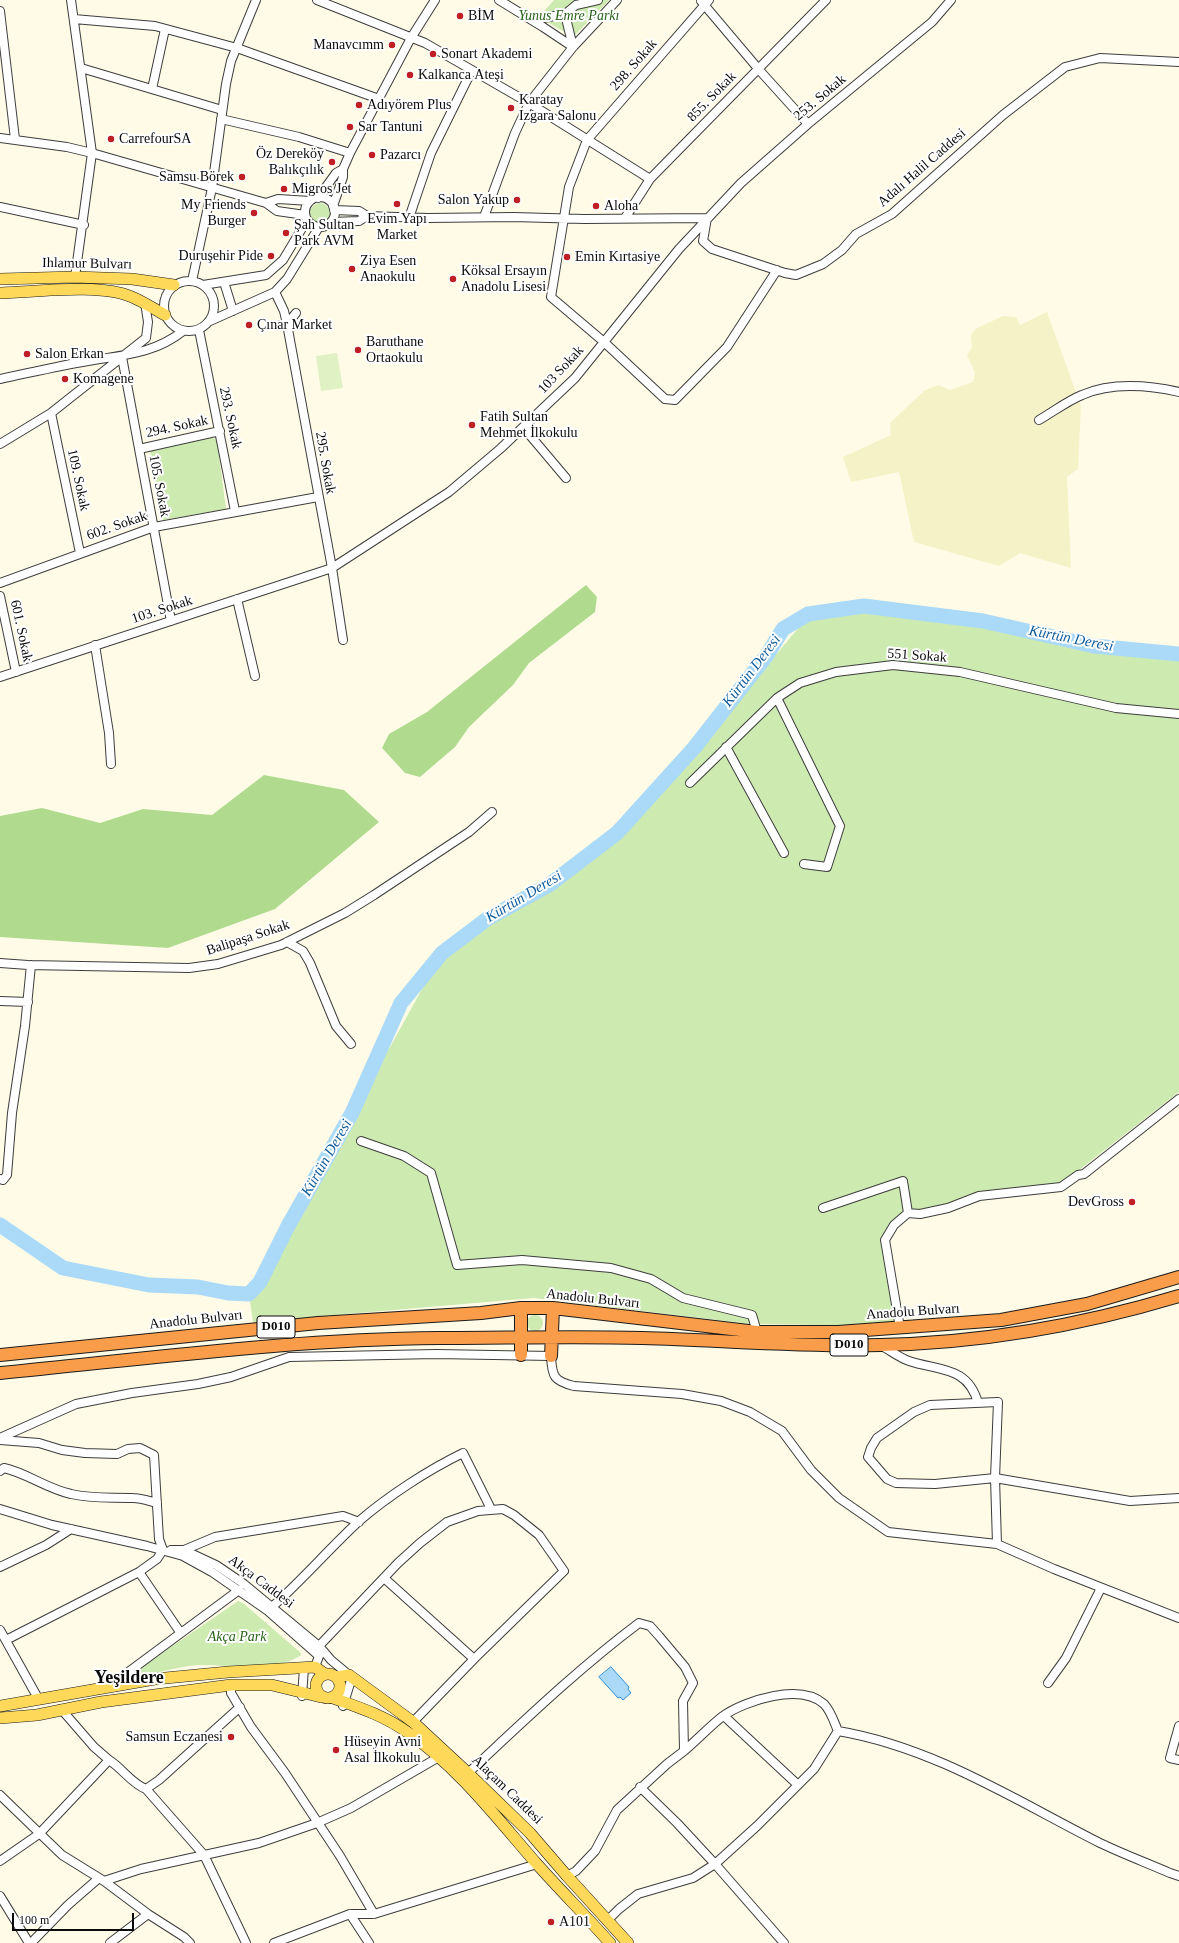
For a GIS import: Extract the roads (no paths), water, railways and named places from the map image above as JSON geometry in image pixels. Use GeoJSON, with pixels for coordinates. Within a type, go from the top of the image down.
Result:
{"type":"FeatureCollection","features":[{"type":"Feature","properties":{"kind":"highway","name":"Anadolu Bulvarı"},"geometry":{"type":"LineString","coordinates":[[0,1355],[318,1323],[481,1313],[521,1308],[553,1308],[756,1332],[838,1332],[900,1328],[1001,1320],[1087,1304],[1179,1277]]}},
{"type":"Feature","properties":{"kind":"highway","name":"D010"},"geometry":{"type":"LineString","coordinates":[[0,1373],[336,1342],[436,1338],[613,1337],[687,1339],[787,1345],[881,1345],[1022,1332],[1121,1312],[1179,1296]]}},
{"type":"Feature","properties":{"kind":"highway"},"geometry":{"type":"LineString","coordinates":[[521,1308],[521,1355]]}},
{"type":"Feature","properties":{"kind":"highway"},"geometry":{"type":"LineString","coordinates":[[551,1356],[553,1308]]}},
{"type":"Feature","properties":{"kind":"main road","name":"Ihlamur Bulvarı"},"geometry":{"type":"LineString","coordinates":[[0,279],[75,277],[132,278],[174,285]]}},
{"type":"Feature","properties":{"kind":"main road","name":"Ihlamur Bulvarı"},"geometry":{"type":"LineString","coordinates":[[0,293],[78,289],[100,291],[131,296],[164,315]]}},
{"type":"Feature","properties":{"kind":"main road"},"geometry":{"type":"LineString","coordinates":[[0,1706],[155,1679],[206,1674],[310,1667],[324,1674],[336,1677],[351,1676]]}},
{"type":"Feature","properties":{"kind":"main road"},"geometry":{"type":"LineString","coordinates":[[321,1697],[316,1686],[318,1679],[324,1674]]}},
{"type":"Feature","properties":{"kind":"main road","name":"Alaçam Caddesi"},"geometry":{"type":"LineString","coordinates":[[351,1676],[413,1722],[468,1772],[530,1832],[566,1876],[628,1943]]}},
{"type":"Feature","properties":{"kind":"main road"},"geometry":{"type":"LineString","coordinates":[[0,1718],[36,1715],[179,1690],[231,1685],[272,1685],[302,1695],[333,1698],[340,1688],[340,1684],[336,1677]]}},
{"type":"Feature","properties":{"kind":"main road","name":"Alaçam Caddesi"},"geometry":{"type":"LineString","coordinates":[[333,1698],[343,1704],[374,1714],[406,1731],[439,1757],[493,1812],[537,1864],[610,1943]]}},
{"type":"Feature","properties":{"kind":"street"},"geometry":{"type":"LineString","coordinates":[[71,0],[92,153],[84,225],[75,277]]}},
{"type":"Feature","properties":{"kind":"street"},"geometry":{"type":"LineString","coordinates":[[192,281],[212,188],[221,115],[232,61],[256,0]]}},
{"type":"Feature","properties":{"kind":"street"},"geometry":{"type":"LineString","coordinates":[[317,0],[425,43],[529,103],[650,179]]}},
{"type":"Feature","properties":{"kind":"street"},"geometry":{"type":"LineString","coordinates":[[331,222],[343,177],[343,169],[350,153],[411,38],[435,0]]}},
{"type":"Feature","properties":{"kind":"street"},"geometry":{"type":"LineString","coordinates":[[499,0],[573,48]]}},
{"type":"Feature","properties":{"kind":"street"},"geometry":{"type":"LineString","coordinates":[[532,20],[565,14],[576,5],[598,0]]}},
{"type":"Feature","properties":{"kind":"street"},"geometry":{"type":"LineString","coordinates":[[603,0],[611,7]]}},
{"type":"Feature","properties":{"kind":"street"},"geometry":{"type":"LineString","coordinates":[[484,217],[515,133],[529,103],[573,48],[617,0]]}},
{"type":"Feature","properties":{"kind":"street","name":"855. Sokak"},"geometry":{"type":"LineString","coordinates":[[625,218],[650,179],[826,0]]}},
{"type":"Feature","properties":{"kind":"street","name":"253. Sokak"},"geometry":{"type":"LineString","coordinates":[[707,218],[741,183],[808,124],[932,22],[951,0]]}},
{"type":"Feature","properties":{"kind":"street"},"geometry":{"type":"LineString","coordinates":[[704,1],[759,68],[808,124]]}},
{"type":"Feature","properties":{"kind":"street","name":"298. Sokak"},"geometry":{"type":"LineString","coordinates":[[604,342],[551,297],[569,188],[587,140],[704,1]]}},
{"type":"Feature","properties":{"kind":"street"},"geometry":{"type":"LineString","coordinates":[[0,11],[15,139]]}},
{"type":"Feature","properties":{"kind":"street"},"geometry":{"type":"LineString","coordinates":[[565,14],[573,48]]}},
{"type":"Feature","properties":{"kind":"street"},"geometry":{"type":"LineString","coordinates":[[74,19],[155,26],[238,48],[379,99]]}},
{"type":"Feature","properties":{"kind":"street"},"geometry":{"type":"LineString","coordinates":[[152,89],[165,29]]}},
{"type":"Feature","properties":{"kind":"street","name":"Adalı Halil Caddesi"},"geometry":{"type":"LineString","coordinates":[[707,218],[703,241],[712,249],[724,254],[796,275],[823,264],[842,250],[856,234],[892,214],[1003,115],[1066,67],[1100,58],[1179,62]]}},
{"type":"Feature","properties":{"kind":"street"},"geometry":{"type":"LineString","coordinates":[[81,68],[152,89],[221,115],[350,153]]}},
{"type":"Feature","properties":{"kind":"street"},"geometry":{"type":"LineString","coordinates":[[409,218],[431,153],[472,70]]}},
{"type":"Feature","properties":{"kind":"street"},"geometry":{"type":"LineString","coordinates":[[0,138],[67,147],[92,153],[266,203],[277,211],[306,218],[310,224],[319,228]]}},
{"type":"Feature","properties":{"kind":"street"},"geometry":{"type":"LineString","coordinates":[[318,198],[336,173],[343,169]]}},
{"type":"Feature","properties":{"kind":"street"},"geometry":{"type":"LineString","coordinates":[[266,203],[278,199],[310,201],[318,198],[327,199],[334,208],[359,211],[367,216],[409,218],[707,218]]}},
{"type":"Feature","properties":{"kind":"street"},"geometry":{"type":"LineString","coordinates":[[202,285],[257,278],[274,271],[290,252],[306,218],[306,205],[310,201]]}},
{"type":"Feature","properties":{"kind":"street"},"geometry":{"type":"LineString","coordinates":[[0,207],[84,225]]}},
{"type":"Feature","properties":{"kind":"street"},"geometry":{"type":"LineString","coordinates":[[0,379],[88,361],[122,357],[160,347],[183,332],[199,330],[210,321],[275,292],[287,279],[319,228],[331,222],[359,220],[367,216]]}},
{"type":"Feature","properties":{"kind":"street","name":"103 Sokak"},"geometry":{"type":"LineString","coordinates":[[332,568],[449,492],[523,428],[575,378],[707,218]]}},
{"type":"Feature","properties":{"kind":"street"},"geometry":{"type":"LineString","coordinates":[[604,342],[665,399],[675,400],[727,347],[777,270]]}},
{"type":"Feature","properties":{"kind":"street"},"geometry":{"type":"LineString","coordinates":[[183,332],[172,326],[164,315],[163,304],[166,293],[174,285],[183,281],[192,281],[202,285],[213,297],[214,309],[210,321]]}},
{"type":"Feature","properties":{"kind":"street"},"geometry":{"type":"LineString","coordinates":[[224,282],[233,311]]}},
{"type":"Feature","properties":{"kind":"street","name":"295. Sokak"},"geometry":{"type":"LineString","coordinates":[[275,292],[284,312],[283,324],[332,568],[343,640]]}},
{"type":"Feature","properties":{"kind":"street"},"geometry":{"type":"LineString","coordinates":[[0,444],[51,413],[146,338],[148,322],[145,303]]}},
{"type":"Feature","properties":{"kind":"street"},"geometry":{"type":"LineString","coordinates":[[283,324],[296,313]]}},
{"type":"Feature","properties":{"kind":"street","name":"293. Sokak"},"geometry":{"type":"LineString","coordinates":[[199,330],[235,512]]}},
{"type":"Feature","properties":{"kind":"street","name":"105. Sokak"},"geometry":{"type":"LineString","coordinates":[[122,357],[171,621]]}},
{"type":"Feature","properties":{"kind":"street"},"geometry":{"type":"LineString","coordinates":[[1039,420],[1082,395],[1118,386],[1161,388],[1179,392]]}},
{"type":"Feature","properties":{"kind":"street","name":"109. Sokak"},"geometry":{"type":"LineString","coordinates":[[51,413],[80,553]]}},
{"type":"Feature","properties":{"kind":"street"},"geometry":{"type":"LineString","coordinates":[[523,428],[566,478]]}},
{"type":"Feature","properties":{"kind":"street","name":"294. Sokak"},"geometry":{"type":"LineString","coordinates":[[139,449],[220,431]]}},
{"type":"Feature","properties":{"kind":"street","name":"602. Sokak"},"geometry":{"type":"LineString","coordinates":[[0,583],[154,527],[318,497]]}},
{"type":"Feature","properties":{"kind":"street","name":"103. Sokak"},"geometry":{"type":"LineString","coordinates":[[0,677],[332,568]]}},
{"type":"Feature","properties":{"kind":"street","name":"601. Sokak"},"geometry":{"type":"LineString","coordinates":[[0,596],[16,672]]}},
{"type":"Feature","properties":{"kind":"street"},"geometry":{"type":"LineString","coordinates":[[237,598],[255,676]]}},
{"type":"Feature","properties":{"kind":"street"},"geometry":{"type":"LineString","coordinates":[[95,645],[109,733],[110,764]]}},
{"type":"Feature","properties":{"kind":"street","name":"551 Sokak"},"geometry":{"type":"LineString","coordinates":[[690,783],[777,698],[800,683],[836,672],[893,665],[960,672],[1116,708],[1179,714]]}},
{"type":"Feature","properties":{"kind":"street"},"geometry":{"type":"LineString","coordinates":[[777,698],[840,826],[827,867],[804,864]]}},
{"type":"Feature","properties":{"kind":"street"},"geometry":{"type":"LineString","coordinates":[[726,747],[784,853]]}},
{"type":"Feature","properties":{"kind":"street","name":"Balipaşa Sokak"},"geometry":{"type":"LineString","coordinates":[[0,963],[32,966],[189,968],[218,964],[287,942],[345,913],[469,832],[492,812]]}},
{"type":"Feature","properties":{"kind":"street"},"geometry":{"type":"LineString","coordinates":[[287,942],[303,952],[336,1026],[351,1044]]}},
{"type":"Feature","properties":{"kind":"street"},"geometry":{"type":"LineString","coordinates":[[0,1179],[3,1180],[7,1175],[12,1113],[32,966]]}},
{"type":"Feature","properties":{"kind":"street"},"geometry":{"type":"LineString","coordinates":[[0,1001],[28,1002]]}},
{"type":"Feature","properties":{"kind":"street"},"geometry":{"type":"LineString","coordinates":[[900,1328],[885,1240],[894,1224],[908,1213],[920,1214],[948,1208],[979,1196],[1061,1187],[1078,1175],[1084,1174],[1179,1099]]}},
{"type":"Feature","properties":{"kind":"street"},"geometry":{"type":"LineString","coordinates":[[361,1140],[404,1156],[431,1173],[457,1265],[522,1260],[611,1268],[651,1279],[683,1298],[752,1315],[756,1332]]}},
{"type":"Feature","properties":{"kind":"street"},"geometry":{"type":"LineString","coordinates":[[823,1208],[903,1181],[908,1213]]}},
{"type":"Feature","properties":{"kind":"street"},"geometry":{"type":"LineString","coordinates":[[881,1345],[908,1361],[961,1376],[974,1389],[978,1403]]}},
{"type":"Feature","properties":{"kind":"street"},"geometry":{"type":"LineString","coordinates":[[0,1439],[76,1404],[132,1393],[198,1384],[231,1377],[289,1357],[436,1354],[551,1356],[554,1376],[559,1382],[574,1386],[682,1394],[720,1401],[750,1412],[782,1431],[811,1470],[839,1498],[888,1532],[997,1544],[1101,1588],[1179,1618]]}},
{"type":"Feature","properties":{"kind":"street"},"geometry":{"type":"LineString","coordinates":[[997,1544],[995,1478],[998,1402],[930,1405],[905,1417],[877,1438],[868,1457],[887,1479],[896,1483],[935,1484],[995,1478],[1130,1501],[1179,1498]]}},
{"type":"Feature","properties":{"kind":"street"},"geometry":{"type":"LineString","coordinates":[[0,1439],[39,1443],[62,1450],[85,1453],[117,1454],[128,1449],[140,1448],[154,1456],[159,1539],[162,1550],[157,1559],[139,1572],[6,1640]]}},
{"type":"Feature","properties":{"kind":"street"},"geometry":{"type":"LineString","coordinates":[[270,1608],[303,1579],[359,1522],[412,1483],[445,1462],[463,1453],[491,1509]]}},
{"type":"Feature","properties":{"kind":"street"},"geometry":{"type":"LineString","coordinates":[[0,1471],[4,1468],[16,1471],[30,1479],[69,1494],[94,1498],[134,1498],[157,1503]]}},
{"type":"Feature","properties":{"kind":"street","name":"Akça Caddesi"},"geometry":{"type":"LineString","coordinates":[[0,1509],[71,1529],[183,1556],[270,1608]]}},
{"type":"Feature","properties":{"kind":"street"},"geometry":{"type":"LineString","coordinates":[[319,1646],[384,1578],[415,1548],[447,1522],[478,1511],[503,1509],[514,1515],[539,1535],[564,1571],[474,1659],[413,1722]]}},
{"type":"Feature","properties":{"kind":"street"},"geometry":{"type":"LineString","coordinates":[[184,1550],[215,1538],[343,1516],[359,1522]]}},
{"type":"Feature","properties":{"kind":"street"},"geometry":{"type":"LineString","coordinates":[[0,1567],[46,1545],[71,1529]]}},
{"type":"Feature","properties":{"kind":"street","name":"Akça Caddesi"},"geometry":{"type":"LineString","coordinates":[[162,1550],[184,1550],[216,1565],[270,1608],[306,1640],[319,1646],[331,1660],[351,1676]]}},
{"type":"Feature","properties":{"kind":"street"},"geometry":{"type":"LineString","coordinates":[[139,1572],[180,1632]]}},
{"type":"Feature","properties":{"kind":"street"},"geometry":{"type":"LineString","coordinates":[[384,1578],[474,1659]]}},
{"type":"Feature","properties":{"kind":"street"},"geometry":{"type":"LineString","coordinates":[[1048,1683],[1066,1658],[1101,1588]]}},
{"type":"Feature","properties":{"kind":"street"},"geometry":{"type":"LineString","coordinates":[[114,1687],[127,1673],[180,1632],[239,1590]]}},
{"type":"Feature","properties":{"kind":"street"},"geometry":{"type":"LineString","coordinates":[[468,1772],[616,1640],[639,1623],[650,1626],[686,1667],[693,1682],[683,1701],[684,1751]]}},
{"type":"Feature","properties":{"kind":"street"},"geometry":{"type":"LineString","coordinates":[[0,1630],[39,1700]]}},
{"type":"Feature","properties":{"kind":"street"},"geometry":{"type":"LineString","coordinates":[[302,1695],[310,1667],[319,1656],[306,1640]]}},
{"type":"Feature","properties":{"kind":"street"},"geometry":{"type":"LineString","coordinates":[[343,1704],[351,1676]]}},
{"type":"Feature","properties":{"kind":"street"},"geometry":{"type":"LineString","coordinates":[[231,1685],[231,1693],[251,1727],[285,1773],[344,1863],[374,1914]]}},
{"type":"Feature","properties":{"kind":"street"},"geometry":{"type":"LineString","coordinates":[[566,1876],[576,1871],[595,1851],[617,1810],[640,1787],[724,1716],[749,1702],[780,1696],[802,1695],[814,1698],[824,1704],[838,1731]]}},
{"type":"Feature","properties":{"kind":"street"},"geometry":{"type":"LineString","coordinates":[[146,1789],[159,1780],[240,1707]]}},
{"type":"Feature","properties":{"kind":"street"},"geometry":{"type":"LineString","coordinates":[[61,1710],[94,1747],[109,1760],[119,1766],[140,1786],[146,1789],[204,1855],[246,1943]]}},
{"type":"Feature","properties":{"kind":"street"},"geometry":{"type":"LineString","coordinates":[[724,1716],[798,1785]]}},
{"type":"Feature","properties":{"kind":"street"},"geometry":{"type":"LineString","coordinates":[[1179,1726],[1170,1758],[1179,1760]]}},
{"type":"Feature","properties":{"kind":"street"},"geometry":{"type":"LineString","coordinates":[[607,1921],[619,1908],[638,1894],[693,1878],[715,1864],[814,1769],[838,1731]]}},
{"type":"Feature","properties":{"kind":"street"},"geometry":{"type":"LineString","coordinates":[[838,1731],[867,1736],[942,1762],[1102,1844],[1170,1874],[1179,1876]]}},
{"type":"Feature","properties":{"kind":"street"},"geometry":{"type":"LineString","coordinates":[[0,1896],[30,1943],[68,1905],[102,1880],[141,1869],[259,1843],[317,1823],[351,1808],[439,1757]]}},
{"type":"Feature","properties":{"kind":"street"},"geometry":{"type":"LineString","coordinates":[[0,1861],[39,1834],[109,1760]]}},
{"type":"Feature","properties":{"kind":"street"},"geometry":{"type":"LineString","coordinates":[[640,1787],[677,1823],[715,1864],[784,1943]]}},
{"type":"Feature","properties":{"kind":"street"},"geometry":{"type":"LineString","coordinates":[[0,1795],[62,1855],[102,1880],[148,1914],[184,1937],[190,1943]]}},
{"type":"Feature","properties":{"kind":"street"},"geometry":{"type":"LineString","coordinates":[[274,1943],[350,1914],[374,1914],[537,1864]]}},
{"type":"Feature","properties":{"kind":"street"},"geometry":{"type":"LineString","coordinates":[[110,1943],[148,1914]]}},
{"type":"Feature","properties":{"kind":"street"},"geometry":{"type":"LineString","coordinates":[[350,1914],[369,1943]]}},
{"type":"Feature","properties":{"kind":"water"},"geometry":{"type":"Polygon","coordinates":[[[611,1667],[629,1687],[628,1689],[631,1693],[623,1700],[620,1697],[618,1698],[599,1677],[611,1667]]]}},
{"type":"Feature","properties":{"kind":"waterway","name":"Kürtün Deresi"},"geometry":{"type":"LineString","coordinates":[[0,1225],[63,1268],[149,1285],[198,1287],[228,1293],[249,1294],[260,1282],[288,1226],[352,1113],[401,1003],[442,953],[487,919],[549,885],[617,833],[694,748],[767,655],[783,629],[808,614],[864,606],[983,621],[1094,646],[1179,654]]}},
{"type":"Feature","properties":{"kind":"place","name":"BİM"},"geometry":{"type":"Point","coordinates":[460,16]}},
{"type":"Feature","properties":{"kind":"place","name":"Manavcımm"},"geometry":{"type":"Point","coordinates":[392,45]}},
{"type":"Feature","properties":{"kind":"place","name":"Sonart Akademi"},"geometry":{"type":"Point","coordinates":[433,54]}},
{"type":"Feature","properties":{"kind":"place","name":"Kalkanca Ateşi"},"geometry":{"type":"Point","coordinates":[410,75]}},
{"type":"Feature","properties":{"kind":"place","name":"Adıyörem Plus"},"geometry":{"type":"Point","coordinates":[359,105]}},
{"type":"Feature","properties":{"kind":"place","name":"Karatay Izgara Salonu"},"geometry":{"type":"Point","coordinates":[511,108]}},
{"type":"Feature","properties":{"kind":"place","name":"Sar Tantuni"},"geometry":{"type":"Point","coordinates":[350,127]}},
{"type":"Feature","properties":{"kind":"place","name":"CarrefourSA"},"geometry":{"type":"Point","coordinates":[111,139]}},
{"type":"Feature","properties":{"kind":"place","name":"Pazarcı"},"geometry":{"type":"Point","coordinates":[372,155]}},
{"type":"Feature","properties":{"kind":"place","name":"Öz Dereköy Balıkçılık"},"geometry":{"type":"Point","coordinates":[332,162]}},
{"type":"Feature","properties":{"kind":"place","name":"Samsu Börek"},"geometry":{"type":"Point","coordinates":[242,177]}},
{"type":"Feature","properties":{"kind":"place","name":"Migros Jet"},"geometry":{"type":"Point","coordinates":[284,189]}},
{"type":"Feature","properties":{"kind":"place","name":"Salon Yakup"},"geometry":{"type":"Point","coordinates":[517,200]}},
{"type":"Feature","properties":{"kind":"place","name":"Evim Yapı Market"},"geometry":{"type":"Point","coordinates":[397,204]}},
{"type":"Feature","properties":{"kind":"place","name":"Aloha"},"geometry":{"type":"Point","coordinates":[596,206]}},
{"type":"Feature","properties":{"kind":"place","name":"My Friends Burger"},"geometry":{"type":"Point","coordinates":[254,213]}},
{"type":"Feature","properties":{"kind":"place","name":"Şah Sultan Park AVM"},"geometry":{"type":"Point","coordinates":[286,233]}},
{"type":"Feature","properties":{"kind":"place","name":"Duruşehir Pide"},"geometry":{"type":"Point","coordinates":[271,256]}},
{"type":"Feature","properties":{"kind":"place","name":"Emin Kırtasiye"},"geometry":{"type":"Point","coordinates":[567,257]}},
{"type":"Feature","properties":{"kind":"place","name":"Ziya Esen Anaokulu"},"geometry":{"type":"Point","coordinates":[352,269]}},
{"type":"Feature","properties":{"kind":"place","name":"Köksal Ersayın Anadolu Lisesi"},"geometry":{"type":"Point","coordinates":[453,279]}},
{"type":"Feature","properties":{"kind":"place","name":"Çınar Market"},"geometry":{"type":"Point","coordinates":[249,325]}},
{"type":"Feature","properties":{"kind":"place","name":"Baruthane Ortaokulu"},"geometry":{"type":"Point","coordinates":[358,350]}},
{"type":"Feature","properties":{"kind":"place","name":"Salon Erkan"},"geometry":{"type":"Point","coordinates":[27,354]}},
{"type":"Feature","properties":{"kind":"place","name":"Komagene"},"geometry":{"type":"Point","coordinates":[65,379]}},
{"type":"Feature","properties":{"kind":"place","name":"Fatih Sultan Mehmet İlkokulu"},"geometry":{"type":"Point","coordinates":[472,425]}},
{"type":"Feature","properties":{"kind":"place","name":"DevGross"},"geometry":{"type":"Point","coordinates":[1132,1202]}},
{"type":"Feature","properties":{"kind":"place","name":"Samsun Eczanesi"},"geometry":{"type":"Point","coordinates":[231,1737]}},
{"type":"Feature","properties":{"kind":"place","name":"Hüseyin Avni Asal İlkokulu"},"geometry":{"type":"Point","coordinates":[336,1750]}},
{"type":"Feature","properties":{"kind":"place","name":"A101"},"geometry":{"type":"Point","coordinates":[551,1922]}},
{"type":"Feature","properties":{"kind":"district","name":"Yeşildere"},"geometry":{"type":"Point","coordinates":[129,1678]}},
{"type":"Feature","properties":{"kind":"park label","name":"Yunus Emre Parkı"},"geometry":{"type":"Point","coordinates":[569,16]}},
{"type":"Feature","properties":{"kind":"park label","name":"Akça Park"},"geometry":{"type":"Point","coordinates":[237,1637]}}]}
